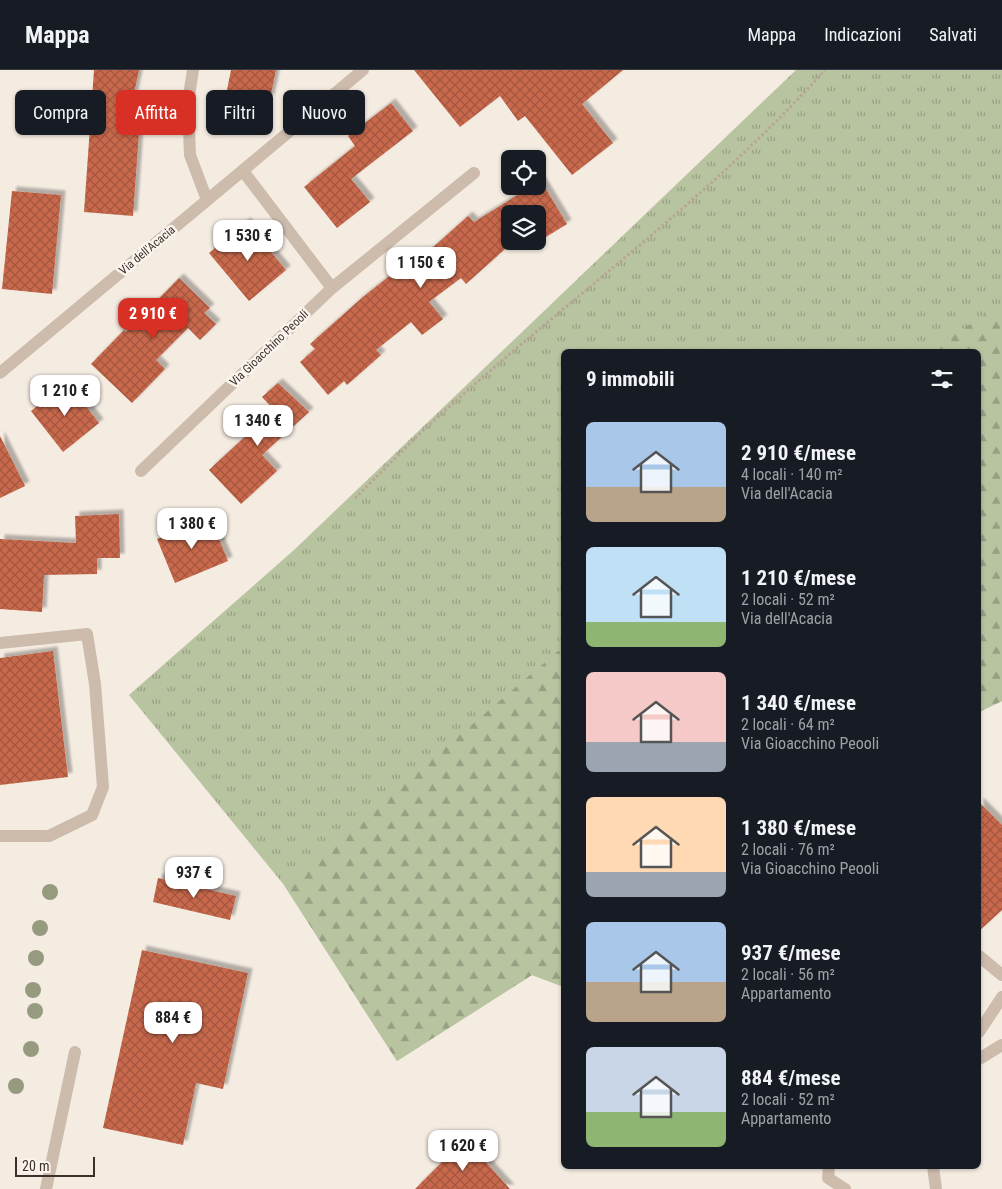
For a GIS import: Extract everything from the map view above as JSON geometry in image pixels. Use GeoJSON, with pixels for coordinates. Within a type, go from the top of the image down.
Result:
{"type":"FeatureCollection","features":[{"type":"Feature","properties":{"kind":"street"},"geometry":{"type":"LineString","coordinates":[[193,70],[188,102],[190,155],[207,200]]}},
{"type":"Feature","properties":{"kind":"street","name":"Via dell'Acacia"},"geometry":{"type":"LineString","coordinates":[[0,373],[363,70]]}},
{"type":"Feature","properties":{"kind":"street"},"geometry":{"type":"LineString","coordinates":[[243,171],[332,288]]}},
{"type":"Feature","properties":{"kind":"street","name":"Via Gioacchino Peooli"},"geometry":{"type":"LineString","coordinates":[[142,470],[332,288],[474,173]]}},
{"type":"Feature","properties":{"kind":"street"},"geometry":{"type":"LineString","coordinates":[[0,643],[87,634],[95,684],[103,787],[92,815],[49,836],[0,836]]}},
{"type":"Feature","properties":{"kind":"street"},"geometry":{"type":"LineString","coordinates":[[981,958],[1002,975]]}},
{"type":"Feature","properties":{"kind":"street"},"geometry":{"type":"LineString","coordinates":[[981,1029],[1002,997]]}},
{"type":"Feature","properties":{"kind":"street"},"geometry":{"type":"LineString","coordinates":[[981,1058],[1002,1045]]}},
{"type":"Feature","properties":{"kind":"street"},"geometry":{"type":"LineString","coordinates":[[46,1189],[75,1052]]}},
{"type":"Feature","properties":{"kind":"street"},"geometry":{"type":"LineString","coordinates":[[829,1169],[828,1178],[845,1189]]}},
{"type":"Feature","properties":{"kind":"street"},"geometry":{"type":"LineString","coordinates":[[933,1169],[936,1189]]}},
{"type":"Feature","properties":{"kind":"path"},"geometry":{"type":"LineString","coordinates":[[355,498],[439,417],[680,213],[798,101],[825,70]]}},
{"type":"Feature","properties":{"kind":"green space"},"geometry":{"type":"Polygon","coordinates":[[[796,70],[1002,70],[1002,701],[981,711],[981,349],[561,349],[561,986],[532,975],[397,1061],[284,885],[129,695],[294,550],[796,70]]]}},
{"type":"Feature","properties":{"kind":"green space"},"geometry":{"type":"Polygon","coordinates":[[[1002,305],[1002,701],[981,711],[981,349],[929,349],[1002,305]]]}},
{"type":"Feature","properties":{"kind":"green space"},"geometry":{"type":"Polygon","coordinates":[[[561,649],[561,986],[532,975],[397,1061],[284,885],[561,649]]]}},
{"type":"Feature","properties":{"kind":"building"},"geometry":{"type":"Polygon","coordinates":[[[94,70],[139,70],[135,90],[116,90],[116,135],[139,135],[133,216],[84,212],[89,135],[106,135],[106,90],[93,90],[94,70]]]}},
{"type":"Feature","properties":{"kind":"building"},"geometry":{"type":"Polygon","coordinates":[[[231,70],[276,70],[272,90],[227,90],[231,70]]]}},
{"type":"Feature","properties":{"kind":"building"},"geometry":{"type":"Polygon","coordinates":[[[414,70],[623,70],[582,104],[613,143],[572,175],[525,116],[518,121],[500,96],[460,127],[414,70]]]}},
{"type":"Feature","properties":{"kind":"building"},"geometry":{"type":"Polygon","coordinates":[[[391,103],[413,131],[351,179],[370,202],[337,228],[304,187],[355,146],[348,136],[365,135],[365,123],[391,103]]]}},
{"type":"Feature","properties":{"kind":"building"},"geometry":{"type":"Polygon","coordinates":[[[546,189],[567,224],[546,237],[546,205],[501,205],[518,195],[546,195],[546,189]]]}},
{"type":"Feature","properties":{"kind":"building"},"geometry":{"type":"Polygon","coordinates":[[[12,191],[61,195],[52,294],[2,289],[12,191]]]}},
{"type":"Feature","properties":{"kind":"building"},"geometry":{"type":"Polygon","coordinates":[[[501,205],[501,250],[504,250],[466,284],[461,278],[429,302],[443,319],[422,335],[411,322],[376,350],[381,355],[347,385],[344,381],[328,395],[300,362],[315,349],[310,344],[363,297],[407,262],[411,267],[468,216],[474,222],[501,205]]]}},
{"type":"Feature","properties":{"kind":"building"},"geometry":{"type":"Polygon","coordinates":[[[246,222],[286,270],[249,301],[209,253],[246,222]]]}},
{"type":"Feature","properties":{"kind":"building"},"geometry":{"type":"Polygon","coordinates":[[[179,278],[210,308],[204,313],[216,324],[200,340],[188,328],[156,360],[165,369],[132,403],[91,364],[124,330],[126,332],[179,278]]]}},
{"type":"Feature","properties":{"kind":"building"},"geometry":{"type":"Polygon","coordinates":[[[67,382],[99,423],[63,452],[31,411],[67,382]]]}},
{"type":"Feature","properties":{"kind":"building"},"geometry":{"type":"Polygon","coordinates":[[[278,383],[309,412],[262,455],[277,471],[241,504],[209,470],[274,410],[262,397],[278,383]]]}},
{"type":"Feature","properties":{"kind":"building"},"geometry":{"type":"Polygon","coordinates":[[[0,436],[25,486],[0,498],[0,436]]]}},
{"type":"Feature","properties":{"kind":"building"},"geometry":{"type":"Polygon","coordinates":[[[119,514],[120,558],[97,558],[97,574],[44,575],[42,612],[0,609],[0,539],[76,543],[75,516],[119,514]]]}},
{"type":"Feature","properties":{"kind":"building"},"geometry":{"type":"Polygon","coordinates":[[[210,517],[228,561],[175,583],[157,539],[210,517]]]}},
{"type":"Feature","properties":{"kind":"building"},"geometry":{"type":"Polygon","coordinates":[[[53,651],[68,777],[0,785],[0,658],[53,651]]]}},
{"type":"Feature","properties":{"kind":"building"},"geometry":{"type":"Polygon","coordinates":[[[981,804],[1002,825],[1002,910],[981,929],[981,804]]]}},
{"type":"Feature","properties":{"kind":"building"},"geometry":{"type":"Polygon","coordinates":[[[158,878],[236,896],[230,920],[153,902],[158,878]]]}},
{"type":"Feature","properties":{"kind":"building"},"geometry":{"type":"Polygon","coordinates":[[[142,950],[248,973],[223,1089],[196,1083],[183,1145],[103,1128],[142,950]]]}},
{"type":"Feature","properties":{"kind":"building"},"geometry":{"type":"Polygon","coordinates":[[[465,1139],[510,1189],[415,1189],[465,1139]]]}}]}
